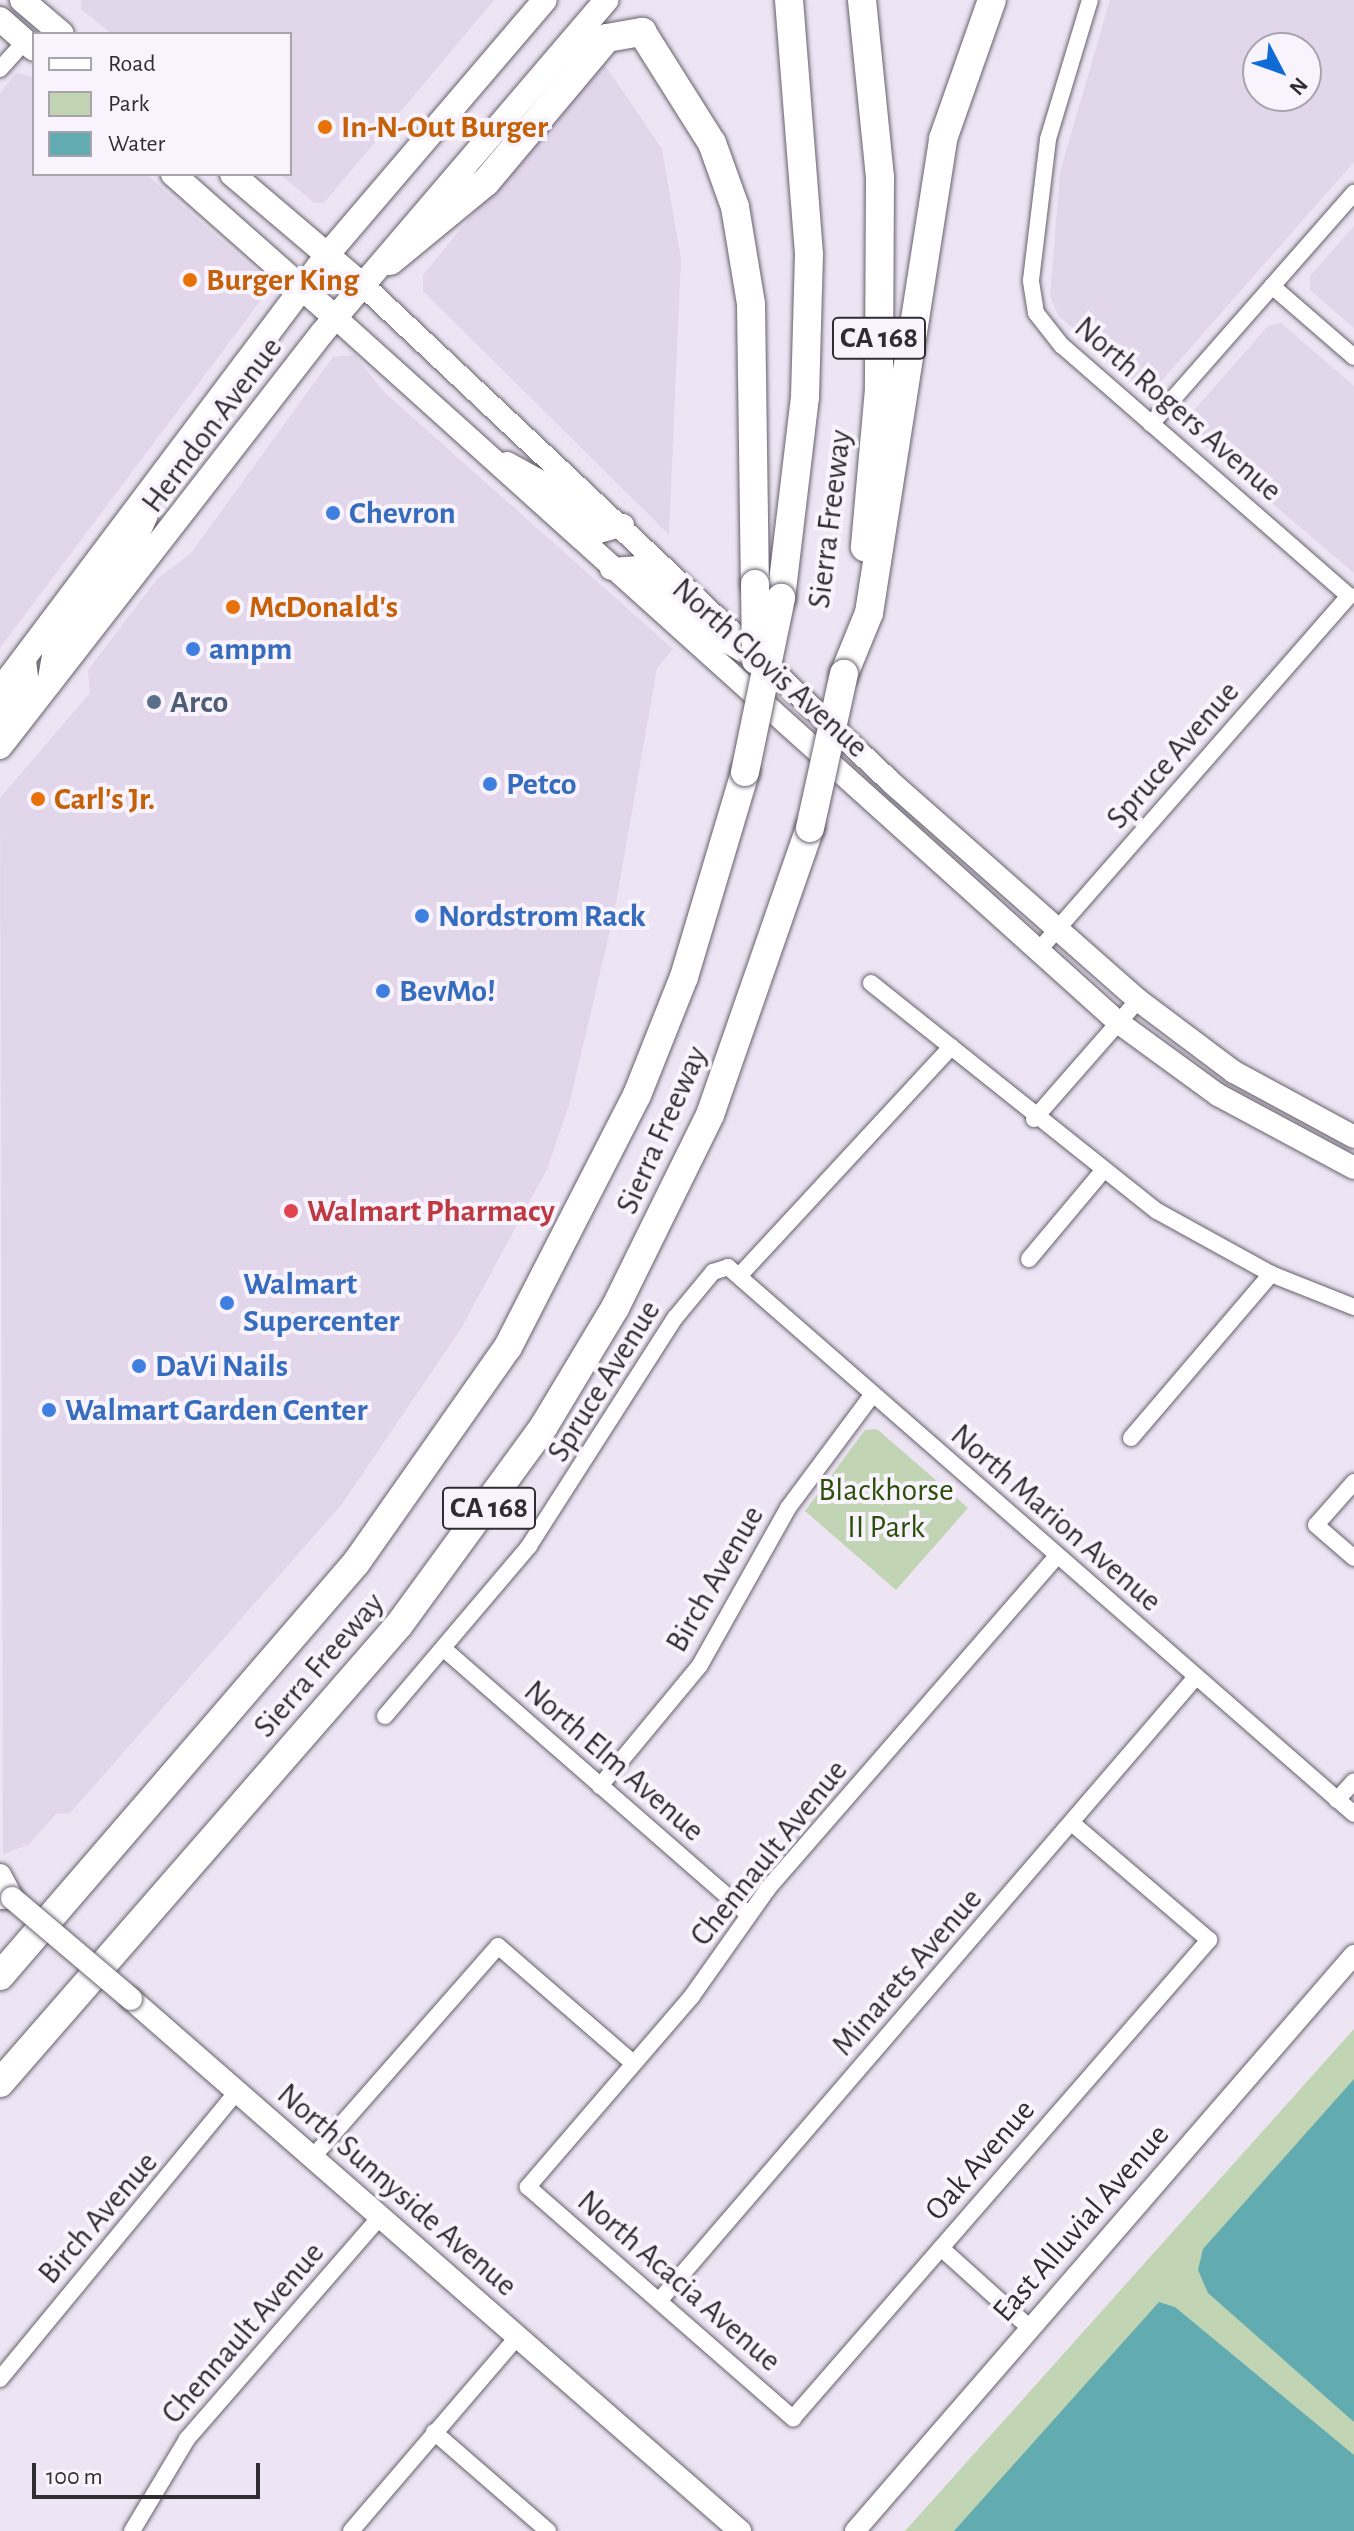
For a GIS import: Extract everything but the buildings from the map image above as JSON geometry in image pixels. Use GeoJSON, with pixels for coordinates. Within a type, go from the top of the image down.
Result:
{"type":"FeatureCollection","features":[{"type":"Feature","properties":{"kind":"highway"},"geometry":{"type":"LineString","coordinates":[[769,0],[805,185]]}},
{"type":"Feature","properties":{"kind":"highway","name":"Sierra Freeway"},"geometry":{"type":"LineString","coordinates":[[0,1976],[356,1563],[508,1347],[637,1095],[689,962],[745,772],[781,598],[805,397],[805,185],[789,0]]}},
{"type":"Feature","properties":{"kind":"highway","name":"Sierra Freeway"},"geometry":{"type":"LineString","coordinates":[[0,2083],[399,1625],[544,1426],[615,1308],[710,1115],[810,828],[844,674],[879,389],[880,178],[862,0]]}},
{"type":"Feature","properties":{"kind":"highway"},"geometry":{"type":"LineString","coordinates":[[844,674],[875,582],[943,139],[992,0]]}},
{"type":"Feature","properties":{"kind":"highway"},"geometry":{"type":"LineString","coordinates":[[390,261],[486,182],[607,38],[642,32],[712,143],[735,207],[751,304],[757,714]]}},
{"type":"Feature","properties":{"kind":"main road"},"geometry":{"type":"LineString","coordinates":[[22,0],[60,32]]}},
{"type":"Feature","properties":{"kind":"main road","name":"Herndon Avenue"},"geometry":{"type":"LineString","coordinates":[[0,690],[327,255],[545,0]]}},
{"type":"Feature","properties":{"kind":"main road","name":"Herndon Avenue"},"geometry":{"type":"LineString","coordinates":[[0,747],[336,318],[390,261],[606,0]]}},
{"type":"Feature","properties":{"kind":"main road"},"geometry":{"type":"LineString","coordinates":[[0,19],[31,42]]}},
{"type":"Feature","properties":{"kind":"main road","name":"North Clovis Avenue"},"geometry":{"type":"LineString","coordinates":[[175,176],[303,287],[611,569],[1118,1022],[1218,1095],[1354,1168]]}},
{"type":"Feature","properties":{"kind":"main road","name":"North Clovis Avenue"},"geometry":{"type":"LineString","coordinates":[[234,176],[365,287],[775,669],[1138,1000],[1234,1072],[1354,1137]]}},
{"type":"Feature","properties":{"kind":"main road"},"geometry":{"type":"LineString","coordinates":[[478,448],[547,485],[599,532],[623,525]]}},
{"type":"Feature","properties":{"kind":"main road"},"geometry":{"type":"LineString","coordinates":[[49,687],[55,650],[128,555],[167,469]]}},
{"type":"Feature","properties":{"kind":"main road"},"geometry":{"type":"LineString","coordinates":[[611,569],[637,567],[707,630],[775,669]]}},
{"type":"Feature","properties":{"kind":"main road"},"geometry":{"type":"LineString","coordinates":[[0,721],[27,685],[24,661]]}},
{"type":"Feature","properties":{"kind":"main road","name":"North Sunnyside Avenue"},"geometry":{"type":"LineString","coordinates":[[0,1875],[6,1898],[131,1999],[740,2531]]}},
{"type":"Feature","properties":{"kind":"street","name":"North Rogers Avenue"},"geometry":{"type":"LineString","coordinates":[[1090,0],[1048,139],[1032,297],[1047,332],[1349,596]]}},
{"type":"Feature","properties":{"kind":"street"},"geometry":{"type":"LineString","coordinates":[[0,69],[31,42]]}},
{"type":"Feature","properties":{"kind":"street"},"geometry":{"type":"LineString","coordinates":[[1151,424],[1354,193]]}},
{"type":"Feature","properties":{"kind":"street"},"geometry":{"type":"LineString","coordinates":[[1272,286],[1354,357]]}},
{"type":"Feature","properties":{"kind":"street","name":"Spruce Avenue"},"geometry":{"type":"LineString","coordinates":[[1039,950],[1349,596]]}},
{"type":"Feature","properties":{"kind":"street"},"geometry":{"type":"LineString","coordinates":[[871,983],[1102,1172],[1271,1274],[1354,1306]]}},
{"type":"Feature","properties":{"kind":"street"},"geometry":{"type":"LineString","coordinates":[[1034,1119],[1138,1000]]}},
{"type":"Feature","properties":{"kind":"street"},"geometry":{"type":"LineString","coordinates":[[740,1275],[951,1047]]}},
{"type":"Feature","properties":{"kind":"street"},"geometry":{"type":"LineString","coordinates":[[1029,1259],[1102,1172]]}},
{"type":"Feature","properties":{"kind":"street","name":"Spruce Avenue"},"geometry":{"type":"LineString","coordinates":[[385,1716],[529,1546],[675,1318],[722,1266]]}},
{"type":"Feature","properties":{"kind":"street","name":"North Marion Avenue"},"geometry":{"type":"LineString","coordinates":[[722,1266],[740,1275],[1354,1814]]}},
{"type":"Feature","properties":{"kind":"street"},"geometry":{"type":"LineString","coordinates":[[1131,1438],[1271,1274]]}},
{"type":"Feature","properties":{"kind":"street","name":"Birch Avenue"},"geometry":{"type":"LineString","coordinates":[[600,1786],[700,1665],[788,1508],[873,1394]]}},
{"type":"Feature","properties":{"kind":"street"},"geometry":{"type":"LineString","coordinates":[[1354,1482],[1316,1525],[1354,1558]]}},
{"type":"Feature","properties":{"kind":"street","name":"Chennault Avenue"},"geometry":{"type":"LineString","coordinates":[[528,2187],[632,2062],[692,1996],[748,1914],[1057,1556]]}},
{"type":"Feature","properties":{"kind":"street","name":"North Elm Avenue"},"geometry":{"type":"LineString","coordinates":[[444,1649],[748,1914]]}},
{"type":"Feature","properties":{"kind":"street","name":"Minarets Avenue"},"geometry":{"type":"LineString","coordinates":[[659,2301],[1073,1824],[1196,1677]]}},
{"type":"Feature","properties":{"kind":"street"},"geometry":{"type":"LineString","coordinates":[[1337,1800],[1354,1781]]}},
{"type":"Feature","properties":{"kind":"street","name":"Oak Avenue"},"geometry":{"type":"LineString","coordinates":[[793,2418],[1209,1940],[1073,1824]]}},
{"type":"Feature","properties":{"kind":"street"},"geometry":{"type":"LineString","coordinates":[[312,2158],[498,1946],[632,2062]]}},
{"type":"Feature","properties":{"kind":"street","name":"East Alluvial Avenue"},"geometry":{"type":"LineString","coordinates":[[855,2531],[1354,1955]]}},
{"type":"Feature","properties":{"kind":"street","name":"Birch Avenue"},"geometry":{"type":"LineString","coordinates":[[0,2379],[237,2092]]}},
{"type":"Feature","properties":{"kind":"street","name":"North Acacia Avenue"},"geometry":{"type":"LineString","coordinates":[[528,2187],[793,2418]]}},
{"type":"Feature","properties":{"kind":"street","name":"Chennault Avenue"},"geometry":{"type":"LineString","coordinates":[[132,2531],[187,2439],[380,2217]]}},
{"type":"Feature","properties":{"kind":"street"},"geometry":{"type":"LineString","coordinates":[[941,2248],[1030,2328]]}},
{"type":"Feature","properties":{"kind":"street"},"geometry":{"type":"LineString","coordinates":[[351,2531],[517,2337]]}},
{"type":"Feature","properties":{"kind":"street"},"geometry":{"type":"LineString","coordinates":[[434,2432],[548,2531]]}},
{"type":"Feature","properties":{"kind":"shaded area"},"geometry":{"type":"Polygon","coordinates":[[[81,0],[494,0],[324,203],[314,203],[282,176],[292,176],[292,32],[110,32],[81,9],[81,0]]]}},
{"type":"Feature","properties":{"kind":"shaded area"},"geometry":{"type":"Polygon","coordinates":[[[1110,0],[1354,0],[1354,162],[1156,387],[1143,389],[1059,316],[1050,297],[1060,172],[1110,0]]]}},
{"type":"Feature","properties":{"kind":"shaded area"},"geometry":{"type":"Polygon","coordinates":[[[600,58],[662,149],[681,259],[669,535],[423,291],[423,275],[600,58]]]}},
{"type":"Feature","properties":{"kind":"shaded area"},"geometry":{"type":"Polygon","coordinates":[[[16,73],[32,77],[32,176],[148,176],[263,277],[264,296],[0,648],[0,93],[16,73]]]}},
{"type":"Feature","properties":{"kind":"shaded area"},"geometry":{"type":"Polygon","coordinates":[[[1354,226],[1354,328],[1310,290],[1310,276],[1354,226]]]}},
{"type":"Feature","properties":{"kind":"shaded area"},"geometry":{"type":"Polygon","coordinates":[[[1281,323],[1354,386],[1354,573],[1186,430],[1189,416],[1268,326],[1281,323]]]}},
{"type":"Feature","properties":{"kind":"shaded area"},"geometry":{"type":"Polygon","coordinates":[[[355,355],[383,391],[673,649],[657,668],[615,909],[569,1105],[547,1169],[462,1327],[342,1504],[70,1813],[56,1814],[28,1845],[3,1854],[0,798],[90,693],[88,670],[158,578],[191,553],[333,357],[355,355]]]}},
{"type":"Feature","properties":{"kind":"green space","name":"Blackhorse II Park"},"geometry":{"type":"Polygon","coordinates":[[[877,1429],[968,1508],[896,1590],[805,1511],[865,1430],[877,1429]]]}},
{"type":"Feature","properties":{"kind":"green space"},"geometry":{"type":"Polygon","coordinates":[[[1354,2029],[1354,2531],[905,2531],[1354,2029]]]}},
{"type":"Feature","properties":{"kind":"water"},"geometry":{"type":"Polygon","coordinates":[[[1354,2079],[1354,2422],[1208,2293],[1198,2270],[1203,2249],[1354,2079]]]}},
{"type":"Feature","properties":{"kind":"water"},"geometry":{"type":"Polygon","coordinates":[[[1159,2302],[1175,2307],[1354,2455],[1354,2531],[954,2531],[1159,2302]]]}},
{"type":"Feature","properties":{"kind":"place","name":"In-N-Out Burger"},"geometry":{"type":"Point","coordinates":[325,127]}},
{"type":"Feature","properties":{"kind":"place","name":"Burger King"},"geometry":{"type":"Point","coordinates":[190,280]}},
{"type":"Feature","properties":{"kind":"place","name":"Chevron"},"geometry":{"type":"Point","coordinates":[333,513]}},
{"type":"Feature","properties":{"kind":"place","name":"McDonald's"},"geometry":{"type":"Point","coordinates":[233,607]}},
{"type":"Feature","properties":{"kind":"place","name":"ampm"},"geometry":{"type":"Point","coordinates":[193,649]}},
{"type":"Feature","properties":{"kind":"place","name":"Arco"},"geometry":{"type":"Point","coordinates":[154,702]}},
{"type":"Feature","properties":{"kind":"place","name":"Petco"},"geometry":{"type":"Point","coordinates":[490,784]}},
{"type":"Feature","properties":{"kind":"place","name":"Carl's Jr."},"geometry":{"type":"Point","coordinates":[38,799]}},
{"type":"Feature","properties":{"kind":"place","name":"Nordstrom Rack"},"geometry":{"type":"Point","coordinates":[422,916]}},
{"type":"Feature","properties":{"kind":"place","name":"BevMo!"},"geometry":{"type":"Point","coordinates":[383,991]}},
{"type":"Feature","properties":{"kind":"place","name":"Walmart Pharmacy"},"geometry":{"type":"Point","coordinates":[291,1211]}},
{"type":"Feature","properties":{"kind":"place","name":"Walmart Supercenter"},"geometry":{"type":"Point","coordinates":[227,1303]}},
{"type":"Feature","properties":{"kind":"place","name":"DaVi Nails"},"geometry":{"type":"Point","coordinates":[139,1366]}},
{"type":"Feature","properties":{"kind":"place","name":"Walmart Garden Center"},"geometry":{"type":"Point","coordinates":[49,1410]}}]}
